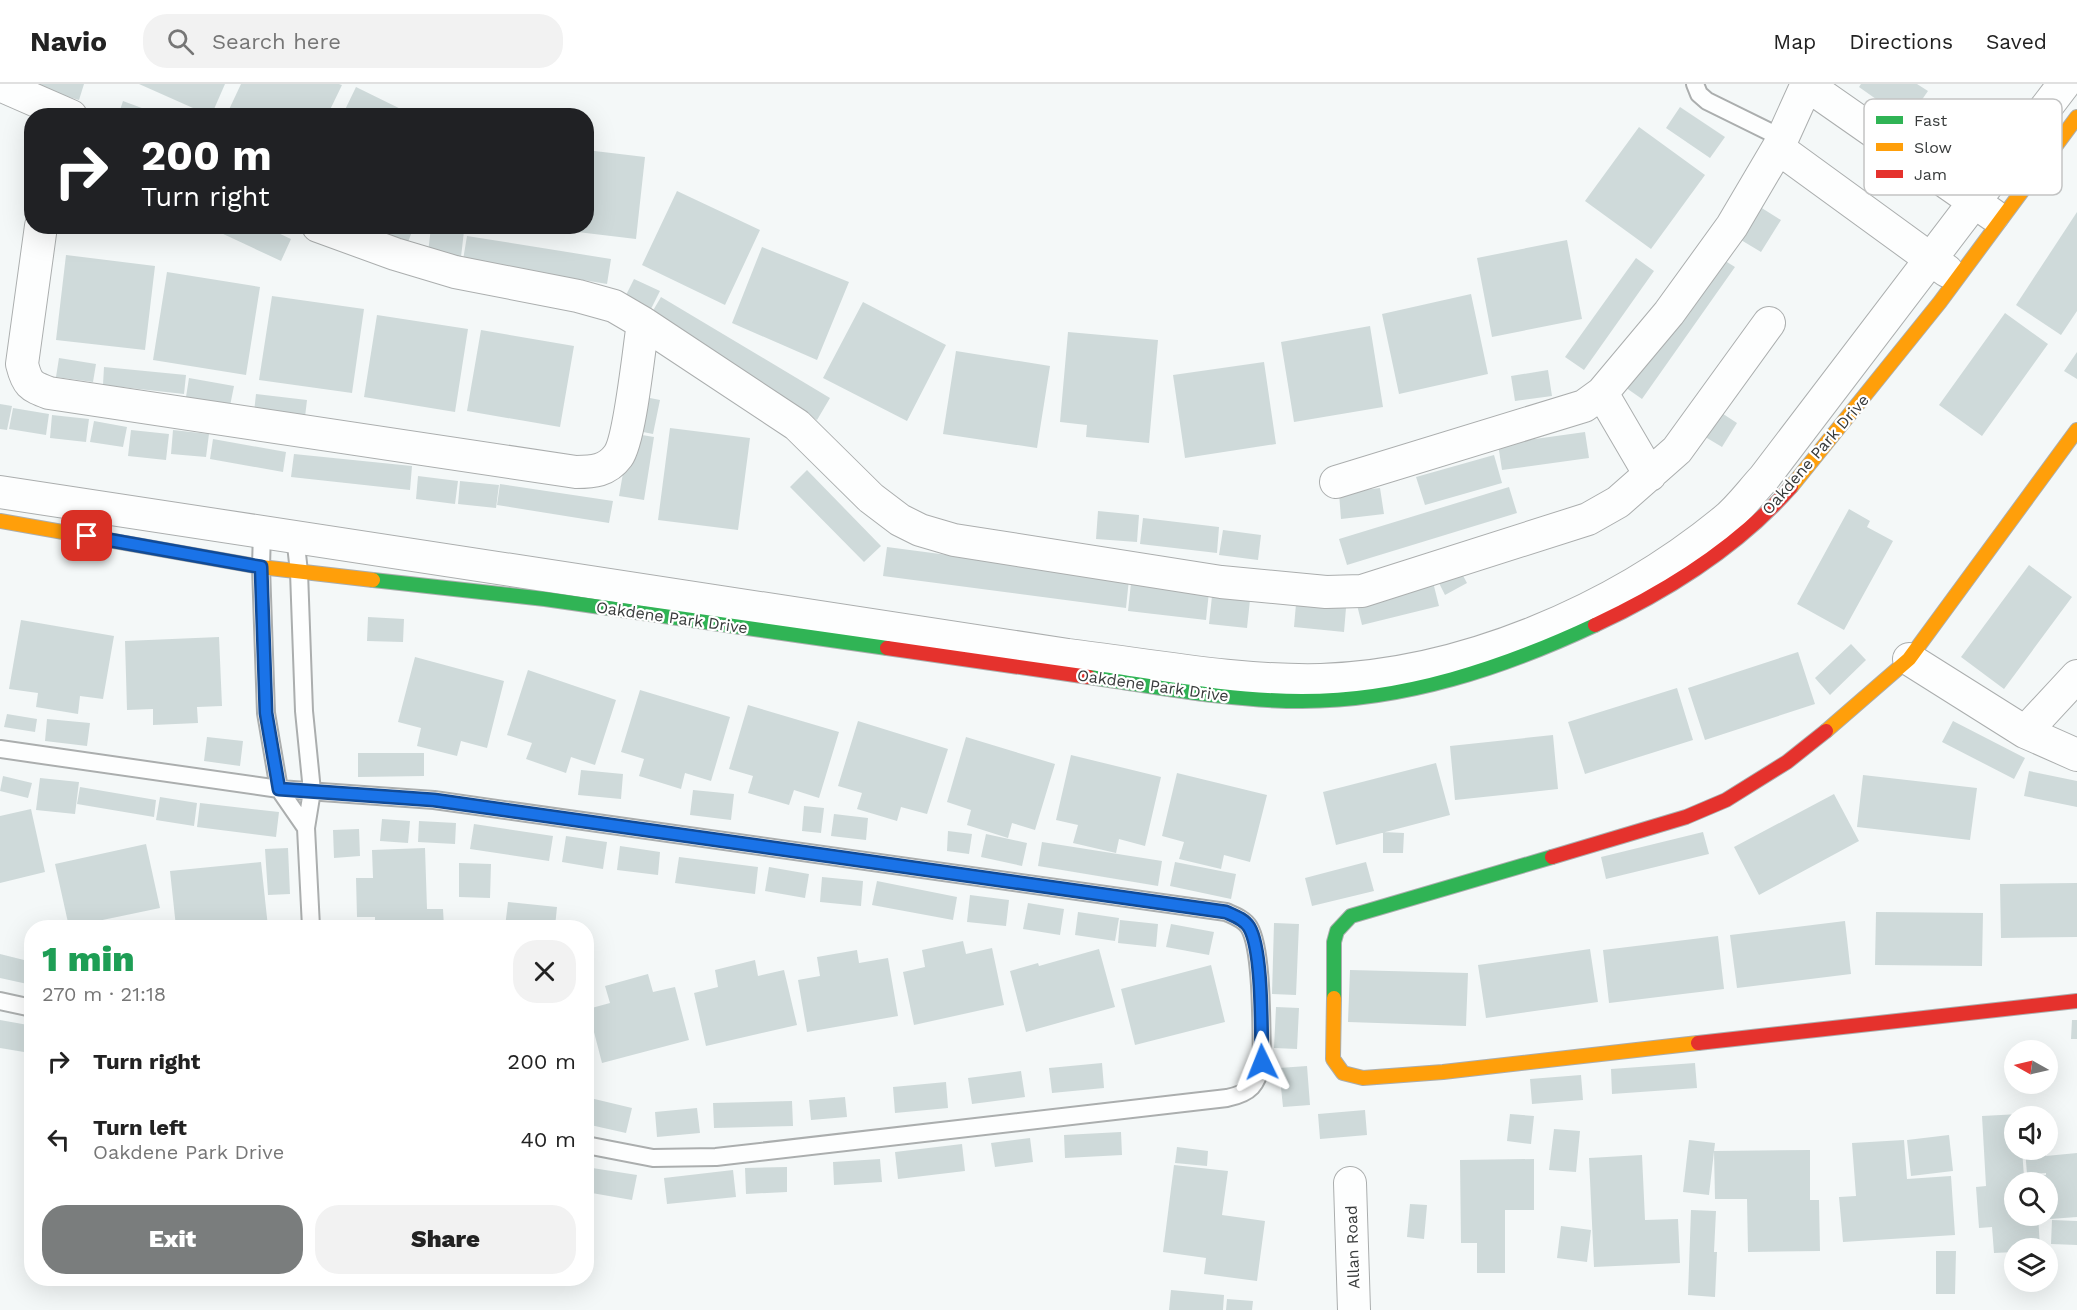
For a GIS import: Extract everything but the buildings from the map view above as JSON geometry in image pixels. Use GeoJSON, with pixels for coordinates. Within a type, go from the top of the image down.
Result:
{"type":"FeatureCollection","features":[{"type":"Feature","properties":{"kind":"street","name":"Oakdene Park Drive"},"geometry":{"type":"LineString","coordinates":[[2053,99],[2064,84]]}},
{"type":"Feature","properties":{"kind":"street"},"geometry":{"type":"LineString","coordinates":[[0,85],[50,108]]}},
{"type":"Feature","properties":{"kind":"street"},"geometry":{"type":"LineString","coordinates":[[1336,482],[1584,406],[1602,393],[1669,313],[1732,226],[1780,143],[1807,85],[1864,125]]}},
{"type":"Feature","properties":{"kind":"street","name":"Oakdene Park Drive"},"geometry":{"type":"LineString","coordinates":[[2062,138],[2077,117]]}},
{"type":"Feature","properties":{"kind":"street"},"geometry":{"type":"LineString","coordinates":[[1780,143],[1957,279]]}},
{"type":"Feature","properties":{"kind":"street"},"geometry":{"type":"LineString","coordinates":[[1965,195],[2002,222]]}},
{"type":"Feature","properties":{"kind":"street","name":"Oakdene Park Drive"},"geometry":{"type":"LineString","coordinates":[[0,492],[1005,646],[1210,673],[1274,679],[1321,680],[1363,676],[1408,669],[1479,652],[1575,616],[1634,584],[1677,556],[1726,519],[1764,478],[1980,195]]}},
{"type":"Feature","properties":{"kind":"street","name":"Oakdene Park Drive"},"geometry":{"type":"LineString","coordinates":[[0,521],[261,567],[545,599],[1207,693],[1313,701],[1365,697],[1463,676],[1510,662],[1565,641],[1640,604],[1682,579],[1739,538],[1781,498],[1906,346],[2021,195]]}},
{"type":"Feature","properties":{"kind":"street"},"geometry":{"type":"LineString","coordinates":[[40,234],[22,364],[25,377],[32,387],[49,393],[576,472],[594,472],[607,467],[619,455],[644,322]]}},
{"type":"Feature","properties":{"kind":"street"},"geometry":{"type":"LineString","coordinates":[[340,234],[455,272],[578,296],[614,306],[644,322],[797,425],[872,498],[900,520],[920,530],[954,540],[1221,582],[1326,592],[1362,591],[1588,519],[1618,502],[1677,450],[1769,324]]}},
{"type":"Feature","properties":{"kind":"street"},"geometry":{"type":"LineString","coordinates":[[1602,393],[1650,475]]}},
{"type":"Feature","properties":{"kind":"street"},"geometry":{"type":"LineString","coordinates":[[2077,430],[1909,659],[1846,715],[1787,762],[1726,800],[1676,820],[1351,916],[1337,931],[1332,952],[1333,1059],[1343,1073],[1363,1078],[1443,1072],[2077,1001]]}},
{"type":"Feature","properties":{"kind":"street"},"geometry":{"type":"LineString","coordinates":[[1909,659],[2025,732],[2077,755]]}},
{"type":"Feature","properties":{"kind":"street"},"geometry":{"type":"LineString","coordinates":[[2025,732],[2077,676]]}},
{"type":"Feature","properties":{"kind":"street","name":"Allan Road"},"geometry":{"type":"LineString","coordinates":[[1350,1184],[1354,1310]]}},
{"type":"Feature","properties":{"kind":"lane"},"geometry":{"type":"LineString","coordinates":[[1695,84],[1699,94],[1707,101],[1780,143]]}},
{"type":"Feature","properties":{"kind":"lane"},"geometry":{"type":"LineString","coordinates":[[262,531],[266,713],[279,789],[306,828]]}},
{"type":"Feature","properties":{"kind":"lane"},"geometry":{"type":"LineString","coordinates":[[295,536],[299,572],[304,711],[312,791],[306,828],[311,920]]}},
{"type":"Feature","properties":{"kind":"lane"},"geometry":{"type":"LineString","coordinates":[[0,749],[279,789],[434,800],[1226,912],[1241,919],[1248,926],[1254,938],[1257,956],[1262,1062],[1252,1088],[1242,1095],[716,1157],[653,1158],[594,1147]]}},
{"type":"Feature","properties":{"kind":"lane"},"geometry":{"type":"LineString","coordinates":[[0,1001],[24,1006]]}},
{"type":"Feature","properties":{"kind":"traffic: fast"},"geometry":{"type":"LineString","coordinates":[[373,580],[545,599],[887,648]]}},
{"type":"Feature","properties":{"kind":"traffic: fast"},"geometry":{"type":"LineString","coordinates":[[1089,677],[1248,699],[1302,701],[1340,699],[1378,695],[1452,679],[1525,655],[1595,625]]}},
{"type":"Feature","properties":{"kind":"traffic: fast"},"geometry":{"type":"LineString","coordinates":[[1334,998],[1334,942],[1337,931],[1351,916],[1552,857]]}},
{"type":"Feature","properties":{"kind":"traffic: slow"},"geometry":{"type":"LineString","coordinates":[[2062,137],[2077,117]]}},
{"type":"Feature","properties":{"kind":"traffic: slow"},"geometry":{"type":"LineString","coordinates":[[1791,487],[1940,302],[2019,195]]}},
{"type":"Feature","properties":{"kind":"traffic: slow"},"geometry":{"type":"LineString","coordinates":[[1826,731],[1909,659],[2077,430]]}},
{"type":"Feature","properties":{"kind":"traffic: slow"},"geometry":{"type":"LineString","coordinates":[[0,521],[261,567],[373,580]]}},
{"type":"Feature","properties":{"kind":"traffic: slow"},"geometry":{"type":"LineString","coordinates":[[1334,998],[1333,1059],[1343,1073],[1363,1078],[1443,1072],[1698,1043]]}},
{"type":"Feature","properties":{"kind":"traffic: jam"},"geometry":{"type":"LineString","coordinates":[[1595,625],[1649,598],[1725,549],[1748,530],[1791,487]]}},
{"type":"Feature","properties":{"kind":"traffic: jam"},"geometry":{"type":"LineString","coordinates":[[887,648],[1089,677]]}},
{"type":"Feature","properties":{"kind":"traffic: jam"},"geometry":{"type":"LineString","coordinates":[[1552,857],[1686,817],[1726,800],[1787,762],[1826,731]]}},
{"type":"Feature","properties":{"kind":"traffic: jam"},"geometry":{"type":"LineString","coordinates":[[1698,1043],[2077,1001]]}},
{"type":"Feature","properties":{"kind":"route"},"geometry":{"type":"LineString","coordinates":[[87,536],[261,567],[266,713],[279,789],[434,800],[1226,912],[1241,919],[1248,926],[1254,938],[1257,956],[1262,1062]]}}]}
